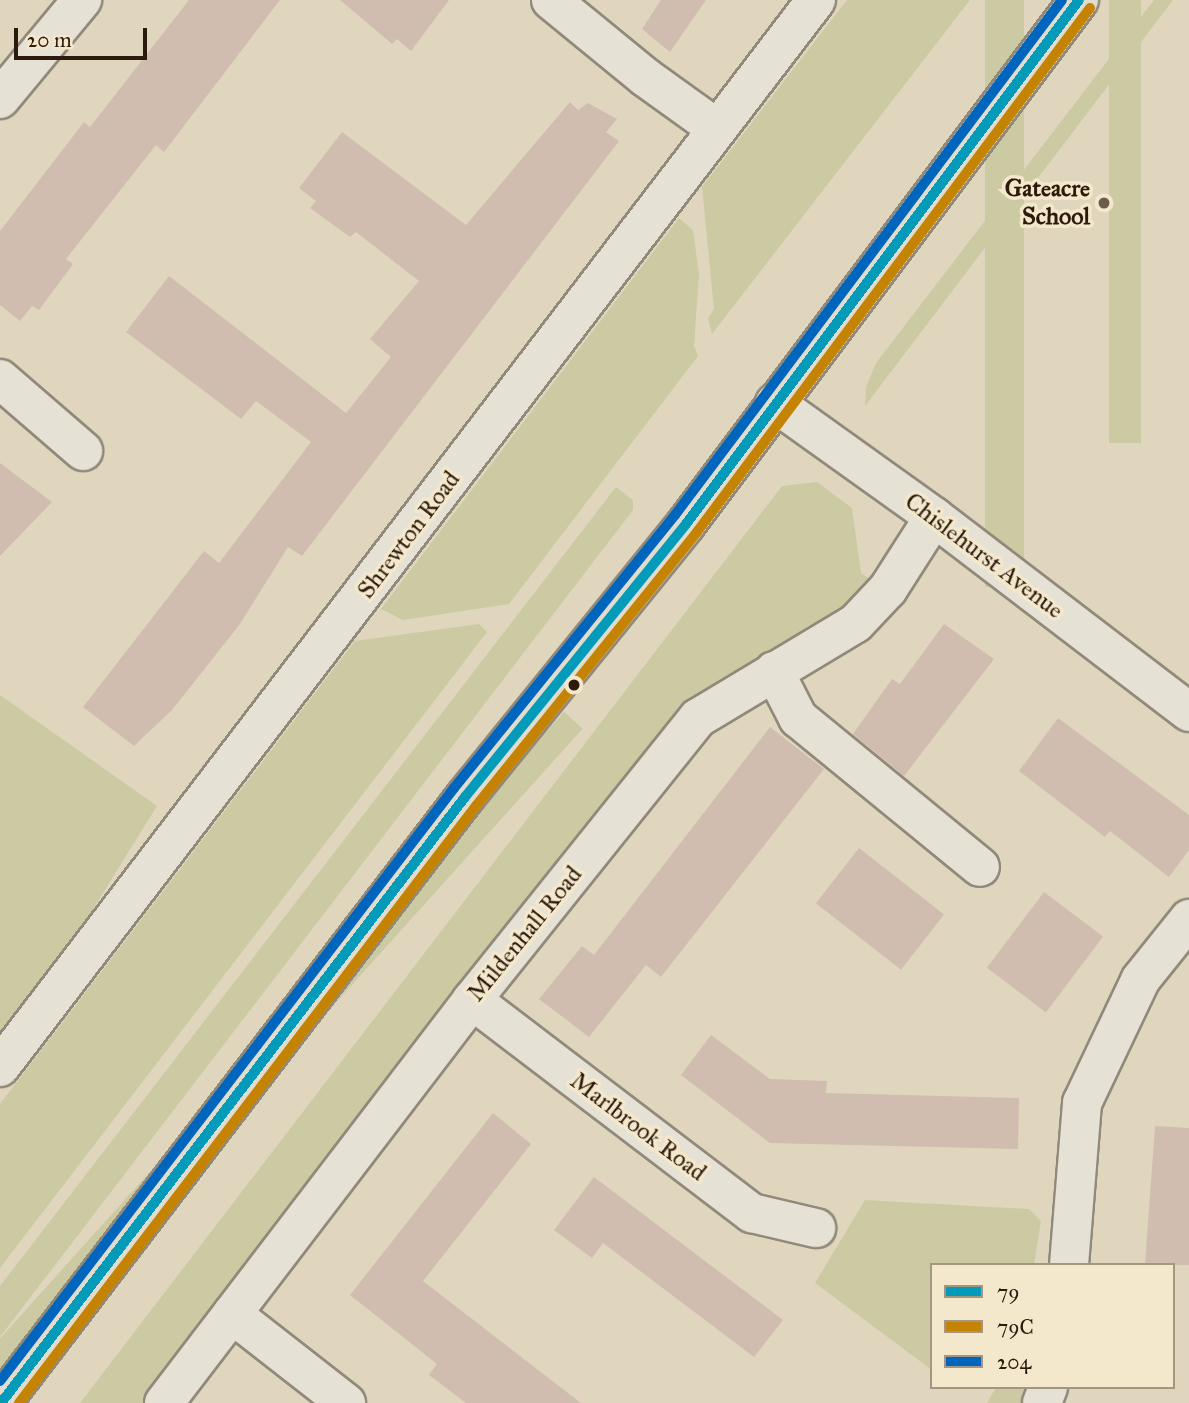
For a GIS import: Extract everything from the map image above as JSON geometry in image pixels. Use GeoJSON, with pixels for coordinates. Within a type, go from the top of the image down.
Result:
{"type":"FeatureCollection","features":[{"type":"Feature","properties":{"kind":"main road"},"geometry":{"type":"LineString","coordinates":[[1,1403],[465,797],[685,524],[1079,0]]}},
{"type":"Feature","properties":{"kind":"street"},"geometry":{"type":"LineString","coordinates":[[0,100],[82,0]]}},
{"type":"Feature","properties":{"kind":"street"},"geometry":{"type":"LineString","coordinates":[[551,0],[645,77],[716,128]]}},
{"type":"Feature","properties":{"kind":"street","name":"Shrewton Road"},"geometry":{"type":"LineString","coordinates":[[0,1068],[57,998],[183,824],[355,609],[716,128],[816,0]]}},
{"type":"Feature","properties":{"kind":"street"},"geometry":{"type":"LineString","coordinates":[[0,379],[83,451]]}},
{"type":"Feature","properties":{"kind":"street","name":"Chislehurst Avenue"},"geometry":{"type":"LineString","coordinates":[[775,403],[934,517],[1189,712]]}},
{"type":"Feature","properties":{"kind":"street","name":"Mildenhall Road"},"geometry":{"type":"LineString","coordinates":[[164,1403],[472,1000],[698,718],[856,623],[895,579],[934,517]]}},
{"type":"Feature","properties":{"kind":"street"},"geometry":{"type":"LineString","coordinates":[[774,671],[797,719],[980,867]]}},
{"type":"Feature","properties":{"kind":"street"},"geometry":{"type":"LineString","coordinates":[[1069,1263],[1082,1103],[1141,979],[1189,919]]}},
{"type":"Feature","properties":{"kind":"street","name":"Marlbrook Road"},"geometry":{"type":"LineString","coordinates":[[472,1000],[752,1213],[816,1228]]}},
{"type":"Feature","properties":{"kind":"street"},"geometry":{"type":"LineString","coordinates":[[232,1314],[346,1403]]}},
{"type":"Feature","properties":{"kind":"green space"},"geometry":{"type":"Polygon","coordinates":[[[847,0],[970,0],[712,334],[708,318],[714,309],[702,187],[847,0]]]}},
{"type":"Feature","properties":{"kind":"green space"},"geometry":{"type":"Polygon","coordinates":[[[985,0],[1024,0],[1024,587],[985,587],[985,0]]]}},
{"type":"Feature","properties":{"kind":"green space"},"geometry":{"type":"Polygon","coordinates":[[[1109,0],[1141,0],[1141,443],[1109,443],[1109,0]]]}},
{"type":"Feature","properties":{"kind":"green space"},"geometry":{"type":"Polygon","coordinates":[[[1154,0],[1173,0],[865,406],[866,387],[876,363],[1154,0]]]}},
{"type":"Feature","properties":{"kind":"green space"},"geometry":{"type":"Polygon","coordinates":[[[679,218],[693,230],[699,274],[694,346],[698,356],[509,604],[403,620],[381,609],[679,218]]]}},
{"type":"Feature","properties":{"kind":"green space"},"geometry":{"type":"Polygon","coordinates":[[[817,482],[852,508],[861,573],[870,579],[839,614],[676,711],[144,1403],[80,1403],[782,486],[817,482]]]}},
{"type":"Feature","properties":{"kind":"green space"},"geometry":{"type":"Polygon","coordinates":[[[616,487],[633,500],[633,510],[0,1337],[0,1286],[616,487]]]}},
{"type":"Feature","properties":{"kind":"green space"},"geometry":{"type":"Polygon","coordinates":[[[479,624],[487,632],[0,1268],[0,1104],[355,641],[479,624]]]}},
{"type":"Feature","properties":{"kind":"green space"},"geometry":{"type":"Polygon","coordinates":[[[0,695],[157,806],[0,1059],[0,695]]]}},
{"type":"Feature","properties":{"kind":"green space"},"geometry":{"type":"Polygon","coordinates":[[[564,712],[583,729],[0,1375],[0,1338],[564,712]]]}},
{"type":"Feature","properties":{"kind":"green space"},"geometry":{"type":"Polygon","coordinates":[[[865,1200],[1029,1209],[1041,1221],[1034,1263],[930,1263],[930,1369],[815,1283],[865,1200]]]}},
{"type":"Feature","properties":{"kind":"green space"},"geometry":{"type":"Polygon","coordinates":[[[995,1389],[1028,1389],[1023,1403],[987,1403],[995,1389]]]}},
{"type":"Feature","properties":{"kind":"building"},"geometry":{"type":"Polygon","coordinates":[[[189,0],[280,0],[164,152],[156,145],[66,259],[73,264],[39,310],[32,306],[20,321],[0,305],[0,231],[84,122],[90,127],[189,0]]]}},
{"type":"Feature","properties":{"kind":"building"},"geometry":{"type":"Polygon","coordinates":[[[340,0],[449,0],[411,51],[397,39],[392,44],[340,0]]]}},
{"type":"Feature","properties":{"kind":"building"},"geometry":{"type":"Polygon","coordinates":[[[661,0],[706,0],[670,52],[642,29],[661,0]]]}},
{"type":"Feature","properties":{"kind":"building"},"geometry":{"type":"Polygon","coordinates":[[[570,102],[578,110],[588,103],[617,119],[606,132],[619,141],[302,556],[288,547],[240,624],[172,710],[134,746],[83,707],[204,551],[219,563],[311,442],[256,401],[241,419],[126,332],[169,276],[346,413],[391,357],[370,339],[419,281],[356,232],[350,237],[310,208],[316,201],[299,188],[342,132],[466,225],[570,102]]]}},
{"type":"Feature","properties":{"kind":"building"},"geometry":{"type":"Polygon","coordinates":[[[0,463],[52,502],[0,556],[0,463]]]}},
{"type":"Feature","properties":{"kind":"building"},"geometry":{"type":"Polygon","coordinates":[[[944,624],[994,659],[904,776],[853,734],[892,679],[900,684],[944,624]]]}},
{"type":"Feature","properties":{"kind":"building"},"geometry":{"type":"Polygon","coordinates":[[[1058,718],[1189,815],[1189,850],[1169,877],[1110,831],[1105,837],[1019,771],[1058,718]]]}},
{"type":"Feature","properties":{"kind":"building"},"geometry":{"type":"Polygon","coordinates":[[[770,727],[824,769],[661,977],[646,965],[589,1037],[539,999],[582,946],[594,955],[770,727]]]}},
{"type":"Feature","properties":{"kind":"building"},"geometry":{"type":"Polygon","coordinates":[[[859,848],[944,914],[901,970],[816,903],[859,848]]]}},
{"type":"Feature","properties":{"kind":"building"},"geometry":{"type":"Polygon","coordinates":[[[1044,892],[1103,937],[1046,1012],[987,968],[1044,892]]]}},
{"type":"Feature","properties":{"kind":"building"},"geometry":{"type":"Polygon","coordinates":[[[711,1035],[770,1079],[827,1081],[826,1093],[1019,1098],[1018,1149],[770,1143],[681,1075],[711,1035]]]}},
{"type":"Feature","properties":{"kind":"building"},"geometry":{"type":"Polygon","coordinates":[[[493,1113],[531,1144],[423,1281],[581,1403],[466,1403],[429,1375],[437,1364],[350,1295],[493,1113]]]}},
{"type":"Feature","properties":{"kind":"building"},"geometry":{"type":"Polygon","coordinates":[[[1155,1126],[1189,1128],[1189,1265],[1145,1263],[1155,1126]]]}},
{"type":"Feature","properties":{"kind":"building"},"geometry":{"type":"Polygon","coordinates":[[[594,1177],[783,1320],[754,1357],[603,1243],[592,1258],[554,1230],[594,1177]]]}},
{"type":"Feature","properties":{"kind":"transit line","name":"204"},"geometry":{"type":"LineString","coordinates":[[0,1381],[454,788],[675,515],[1062,0]]}},
{"type":"Feature","properties":{"kind":"transit line","name":"79"},"geometry":{"type":"LineString","coordinates":[[1,1403],[465,797],[686,524],[1079,0]]}},
{"type":"Feature","properties":{"kind":"transit line","name":"79C"},"geometry":{"type":"LineString","coordinates":[[19,1403],[476,806],[697,532],[1090,8]]}},
{"type":"Feature","properties":{"kind":"place","name":"Gateacre School"},"geometry":{"type":"Point","coordinates":[1104,203]}}]}
